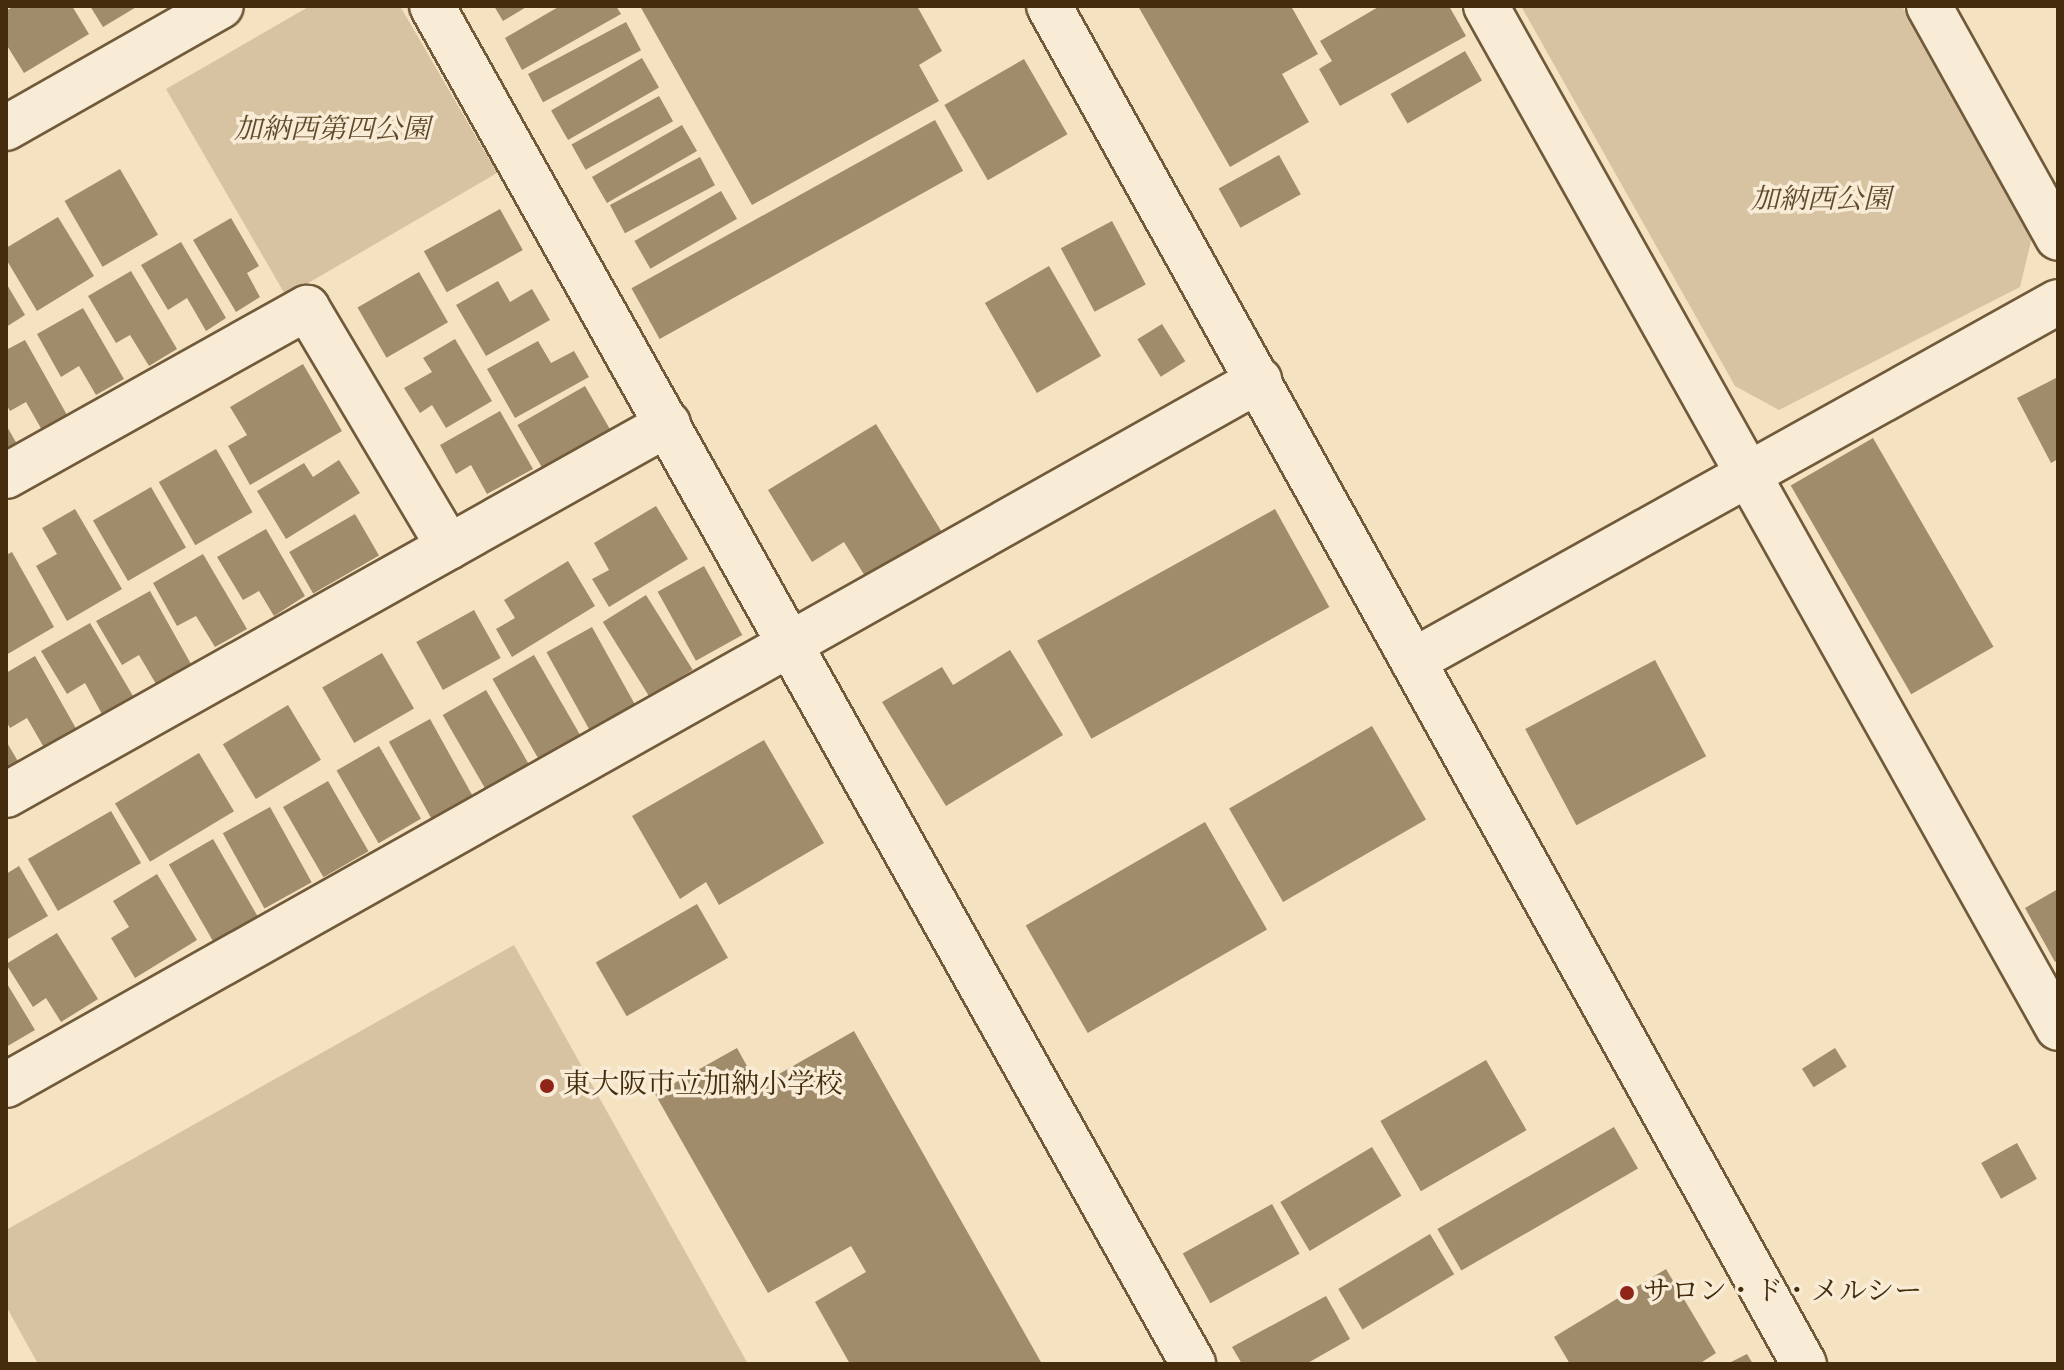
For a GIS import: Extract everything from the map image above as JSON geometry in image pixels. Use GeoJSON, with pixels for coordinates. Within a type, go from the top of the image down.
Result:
{"type":"FeatureCollection","features":[{"type":"Feature","properties":{"kind":"street"},"geometry":{"type":"LineString","coordinates":[[6,128],[221,6]]}},
{"type":"Feature","properties":{"kind":"street"},"geometry":{"type":"LineString","coordinates":[[432,6],[1193,1364]]}},
{"type":"Feature","properties":{"kind":"street"},"geometry":{"type":"LineString","coordinates":[[1049,6],[1804,1364]]}},
{"type":"Feature","properties":{"kind":"street"},"geometry":{"type":"LineString","coordinates":[[1486,6],[1749,470],[2058,1028]]}},
{"type":"Feature","properties":{"kind":"street"},"geometry":{"type":"LineString","coordinates":[[1929,6],[2058,238]]}},
{"type":"Feature","properties":{"kind":"street"},"geometry":{"type":"LineString","coordinates":[[1413,661],[1749,470],[2058,302]]}},
{"type":"Feature","properties":{"kind":"street"},"geometry":{"type":"LineString","coordinates":[[6,476],[307,308],[449,547]]}},
{"type":"Feature","properties":{"kind":"street"},"geometry":{"type":"LineString","coordinates":[[6,1085],[1259,380]]}},
{"type":"Feature","properties":{"kind":"street"},"geometry":{"type":"LineString","coordinates":[[6,795],[668,424]]}},
{"type":"Feature","properties":{"kind":"green space","name":"加納西第四公園"},"geometry":{"type":"Polygon","coordinates":[[[310,6],[400,6],[497,173],[286,296],[166,89],[310,6]]]}},
{"type":"Feature","properties":{"kind":"green space","name":"加納西公園"},"geometry":{"type":"Polygon","coordinates":[[[1521,6],[1902,6],[2032,237],[2020,287],[1779,410],[1735,386],[1521,6]]]}},
{"type":"Feature","properties":{"kind":"green space"},"geometry":{"type":"Polygon","coordinates":[[[514,945],[748,1364],[38,1364],[6,1306],[6,1230],[514,945]]]}},
{"type":"Feature","properties":{"kind":"building"},"geometry":{"type":"Polygon","coordinates":[[[14,6],[72,6],[89,34],[24,73],[6,44],[6,11],[14,6]]]}},
{"type":"Feature","properties":{"kind":"building"},"geometry":{"type":"Polygon","coordinates":[[[90,6],[138,6],[103,27],[90,6]]]}},
{"type":"Feature","properties":{"kind":"building"},"geometry":{"type":"Polygon","coordinates":[[[494,6],[528,6],[503,21],[494,6]]]}},
{"type":"Feature","properties":{"kind":"building"},"geometry":{"type":"Polygon","coordinates":[[[560,6],[616,6],[621,14],[522,70],[505,38],[560,6]]]}},
{"type":"Feature","properties":{"kind":"building"},"geometry":{"type":"Polygon","coordinates":[[[640,6],[917,6],[942,51],[919,65],[939,101],[752,205],[640,6]]]}},
{"type":"Feature","properties":{"kind":"building"},"geometry":{"type":"Polygon","coordinates":[[[1138,6],[1291,6],[1318,54],[1282,74],[1309,122],[1230,167],[1138,6]]]}},
{"type":"Feature","properties":{"kind":"building"},"geometry":{"type":"Polygon","coordinates":[[[1380,6],[1449,6],[1466,36],[1340,106],[1319,69],[1332,61],[1320,41],[1380,6]]]}},
{"type":"Feature","properties":{"kind":"building"},"geometry":{"type":"Polygon","coordinates":[[[626,22],[641,50],[543,102],[528,74],[626,22]]]}},
{"type":"Feature","properties":{"kind":"building"},"geometry":{"type":"Polygon","coordinates":[[[1465,51],[1482,80],[1408,123],[1391,94],[1465,51]]]}},
{"type":"Feature","properties":{"kind":"building"},"geometry":{"type":"Polygon","coordinates":[[[642,58],[659,87],[568,140],[551,110],[642,58]]]}},
{"type":"Feature","properties":{"kind":"building"},"geometry":{"type":"Polygon","coordinates":[[[1024,59],[1068,134],[988,180],[944,105],[1024,59]]]}},
{"type":"Feature","properties":{"kind":"building"},"geometry":{"type":"Polygon","coordinates":[[[659,96],[673,121],[586,170],[572,144],[659,96]]]}},
{"type":"Feature","properties":{"kind":"building"},"geometry":{"type":"Polygon","coordinates":[[[935,120],[963,171],[660,339],[632,288],[935,120]]]}},
{"type":"Feature","properties":{"kind":"building"},"geometry":{"type":"Polygon","coordinates":[[[682,125],[697,151],[607,203],[592,177],[682,125]]]}},
{"type":"Feature","properties":{"kind":"building"},"geometry":{"type":"Polygon","coordinates":[[[1279,155],[1301,194],[1240,228],[1219,188],[1279,155]]]}},
{"type":"Feature","properties":{"kind":"building"},"geometry":{"type":"Polygon","coordinates":[[[700,157],[715,185],[625,233],[610,205],[700,157]]]}},
{"type":"Feature","properties":{"kind":"building"},"geometry":{"type":"Polygon","coordinates":[[[120,169],[158,235],[103,267],[65,201],[120,169]]]}},
{"type":"Feature","properties":{"kind":"building"},"geometry":{"type":"Polygon","coordinates":[[[721,191],[737,219],[650,269],[634,241],[721,191]]]}},
{"type":"Feature","properties":{"kind":"building"},"geometry":{"type":"Polygon","coordinates":[[[500,209],[523,250],[447,292],[424,251],[500,209]]]}},
{"type":"Feature","properties":{"kind":"building"},"geometry":{"type":"Polygon","coordinates":[[[58,217],[94,276],[37,311],[6,259],[6,248],[58,217]]]}},
{"type":"Feature","properties":{"kind":"building"},"geometry":{"type":"Polygon","coordinates":[[[231,218],[259,266],[247,273],[260,297],[236,312],[193,240],[231,218]]]}},
{"type":"Feature","properties":{"kind":"building"},"geometry":{"type":"Polygon","coordinates":[[[1112,221],[1146,285],[1095,312],[1061,248],[1112,221]]]}},
{"type":"Feature","properties":{"kind":"building"},"geometry":{"type":"Polygon","coordinates":[[[181,242],[226,318],[206,331],[187,298],[168,310],[141,265],[181,242]]]}},
{"type":"Feature","properties":{"kind":"building"},"geometry":{"type":"Polygon","coordinates":[[[1049,266],[1101,356],[1037,393],[985,303],[1049,266]]]}},
{"type":"Feature","properties":{"kind":"building"},"geometry":{"type":"Polygon","coordinates":[[[131,271],[177,349],[149,366],[130,335],[116,343],[88,296],[131,271]]]}},
{"type":"Feature","properties":{"kind":"building"},"geometry":{"type":"Polygon","coordinates":[[[419,272],[448,322],[387,358],[358,308],[419,272]]]}},
{"type":"Feature","properties":{"kind":"building"},"geometry":{"type":"Polygon","coordinates":[[[498,281],[510,302],[532,289],[550,320],[486,356],[456,305],[498,281]]]}},
{"type":"Feature","properties":{"kind":"building"},"geometry":{"type":"Polygon","coordinates":[[[6,283],[25,315],[6,327],[6,283]]]}},
{"type":"Feature","properties":{"kind":"building"},"geometry":{"type":"Polygon","coordinates":[[[83,308],[124,379],[96,395],[79,366],[61,377],[37,334],[83,308]]]}},
{"type":"Feature","properties":{"kind":"building"},"geometry":{"type":"Polygon","coordinates":[[[1162,324],[1185,361],[1161,377],[1137,339],[1162,324]]]}},
{"type":"Feature","properties":{"kind":"building"},"geometry":{"type":"Polygon","coordinates":[[[455,339],[492,401],[446,428],[432,405],[420,413],[404,388],[432,372],[423,358],[455,339]]]}},
{"type":"Feature","properties":{"kind":"building"},"geometry":{"type":"Polygon","coordinates":[[[25,340],[67,415],[42,430],[26,402],[10,411],[6,404],[6,350],[25,340]]]}},
{"type":"Feature","properties":{"kind":"building"},"geometry":{"type":"Polygon","coordinates":[[[538,341],[551,363],[574,351],[589,377],[515,418],[487,369],[538,341]]]}},
{"type":"Feature","properties":{"kind":"building"},"geometry":{"type":"Polygon","coordinates":[[[303,364],[342,431],[250,485],[228,446],[247,435],[230,407],[303,364]]]}},
{"type":"Feature","properties":{"kind":"building"},"geometry":{"type":"Polygon","coordinates":[[[2058,377],[2058,459],[2051,463],[2017,398],[2058,377]]]}},
{"type":"Feature","properties":{"kind":"building"},"geometry":{"type":"Polygon","coordinates":[[[585,386],[611,431],[543,470],[517,425],[585,386]]]}},
{"type":"Feature","properties":{"kind":"building"},"geometry":{"type":"Polygon","coordinates":[[[500,411],[533,469],[487,494],[471,465],[456,474],[440,445],[500,411]]]}},
{"type":"Feature","properties":{"kind":"building"},"geometry":{"type":"Polygon","coordinates":[[[876,424],[943,534],[868,581],[844,542],[812,562],[768,490],[876,424]]]}},
{"type":"Feature","properties":{"kind":"building"},"geometry":{"type":"Polygon","coordinates":[[[6,425],[17,444],[6,451],[6,425]]]}},
{"type":"Feature","properties":{"kind":"building"},"geometry":{"type":"Polygon","coordinates":[[[1873,438],[1994,647],[1911,694],[1791,486],[1873,438]]]}},
{"type":"Feature","properties":{"kind":"building"},"geometry":{"type":"Polygon","coordinates":[[[216,449],[252,512],[195,545],[159,482],[216,449]]]}},
{"type":"Feature","properties":{"kind":"building"},"geometry":{"type":"Polygon","coordinates":[[[339,460],[360,493],[286,539],[257,491],[304,463],[313,477],[339,460]]]}},
{"type":"Feature","properties":{"kind":"building"},"geometry":{"type":"Polygon","coordinates":[[[151,487],[186,548],[128,581],[93,520],[151,487]]]}},
{"type":"Feature","properties":{"kind":"building"},"geometry":{"type":"Polygon","coordinates":[[[656,506],[688,559],[609,607],[592,579],[609,570],[594,543],[656,506]]]}},
{"type":"Feature","properties":{"kind":"building"},"geometry":{"type":"Polygon","coordinates":[[[75,509],[122,589],[67,621],[36,566],[57,554],[42,528],[75,509]]]}},
{"type":"Feature","properties":{"kind":"building"},"geometry":{"type":"Polygon","coordinates":[[[1275,509],[1329,607],[1091,739],[1037,641],[1275,509]]]}},
{"type":"Feature","properties":{"kind":"building"},"geometry":{"type":"Polygon","coordinates":[[[355,514],[379,556],[313,594],[289,552],[355,514]]]}},
{"type":"Feature","properties":{"kind":"building"},"geometry":{"type":"Polygon","coordinates":[[[266,529],[305,596],[274,616],[259,591],[243,600],[217,557],[266,529]]]}},
{"type":"Feature","properties":{"kind":"building"},"geometry":{"type":"Polygon","coordinates":[[[12,552],[54,627],[6,655],[6,555],[12,552]]]}},
{"type":"Feature","properties":{"kind":"building"},"geometry":{"type":"Polygon","coordinates":[[[203,554],[247,629],[215,647],[196,616],[177,626],[153,583],[203,554]]]}},
{"type":"Feature","properties":{"kind":"building"},"geometry":{"type":"Polygon","coordinates":[[[568,561],[595,606],[512,657],[496,629],[515,618],[504,600],[568,561]]]}},
{"type":"Feature","properties":{"kind":"building"},"geometry":{"type":"Polygon","coordinates":[[[704,566],[742,635],[696,661],[658,592],[704,566]]]}},
{"type":"Feature","properties":{"kind":"building"},"geometry":{"type":"Polygon","coordinates":[[[150,591],[191,664],[156,684],[139,655],[122,665],[96,621],[150,591]]]}},
{"type":"Feature","properties":{"kind":"building"},"geometry":{"type":"Polygon","coordinates":[[[646,595],[693,670],[649,697],[603,622],[646,595]]]}},
{"type":"Feature","properties":{"kind":"building"},"geometry":{"type":"Polygon","coordinates":[[[474,610],[501,658],[443,690],[416,642],[474,610]]]}},
{"type":"Feature","properties":{"kind":"building"},"geometry":{"type":"Polygon","coordinates":[[[90,623],[133,696],[102,714],[85,683],[67,694],[41,651],[90,623]]]}},
{"type":"Feature","properties":{"kind":"building"},"geometry":{"type":"Polygon","coordinates":[[[592,627],[638,709],[592,734],[547,652],[592,627]]]}},
{"type":"Feature","properties":{"kind":"building"},"geometry":{"type":"Polygon","coordinates":[[[1010,650],[1063,735],[946,806],[882,702],[942,667],[953,685],[1010,650]]]}},
{"type":"Feature","properties":{"kind":"building"},"geometry":{"type":"Polygon","coordinates":[[[382,653],[414,708],[354,743],[322,688],[382,653]]]}},
{"type":"Feature","properties":{"kind":"building"},"geometry":{"type":"Polygon","coordinates":[[[534,655],[581,736],[539,760],[492,679],[534,655]]]}},
{"type":"Feature","properties":{"kind":"building"},"geometry":{"type":"Polygon","coordinates":[[[35,656],[78,732],[46,751],[27,718],[10,728],[6,721],[6,673],[35,656]]]}},
{"type":"Feature","properties":{"kind":"building"},"geometry":{"type":"Polygon","coordinates":[[[1655,660],[1706,756],[1576,825],[1525,729],[1655,660]]]}},
{"type":"Feature","properties":{"kind":"building"},"geometry":{"type":"Polygon","coordinates":[[[486,690],[530,765],[486,790],[443,715],[486,690]]]}},
{"type":"Feature","properties":{"kind":"building"},"geometry":{"type":"Polygon","coordinates":[[[288,705],[321,760],[256,799],[223,744],[288,705]]]}},
{"type":"Feature","properties":{"kind":"building"},"geometry":{"type":"Polygon","coordinates":[[[430,719],[473,797],[432,820],[389,742],[430,719]]]}},
{"type":"Feature","properties":{"kind":"building"},"geometry":{"type":"Polygon","coordinates":[[[1372,726],[1426,820],[1283,902],[1229,808],[1372,726]]]}},
{"type":"Feature","properties":{"kind":"building"},"geometry":{"type":"Polygon","coordinates":[[[764,740],[824,843],[719,905],[706,882],[680,899],[632,816],[764,740]]]}},
{"type":"Feature","properties":{"kind":"building"},"geometry":{"type":"Polygon","coordinates":[[[6,741],[19,763],[6,770],[6,741]]]}},
{"type":"Feature","properties":{"kind":"building"},"geometry":{"type":"Polygon","coordinates":[[[379,746],[421,819],[379,843],[337,770],[379,746]]]}},
{"type":"Feature","properties":{"kind":"building"},"geometry":{"type":"Polygon","coordinates":[[[199,753],[234,811],[150,862],[115,803],[199,753]]]}},
{"type":"Feature","properties":{"kind":"building"},"geometry":{"type":"Polygon","coordinates":[[[328,781],[369,851],[323,877],[283,807],[328,781]]]}},
{"type":"Feature","properties":{"kind":"building"},"geometry":{"type":"Polygon","coordinates":[[[270,807],[312,882],[264,908],[223,833],[270,807]]]}},
{"type":"Feature","properties":{"kind":"building"},"geometry":{"type":"Polygon","coordinates":[[[111,811],[141,863],[58,911],[28,859],[111,811]]]}},
{"type":"Feature","properties":{"kind":"building"},"geometry":{"type":"Polygon","coordinates":[[[1205,822],[1267,929],[1088,1033],[1026,925],[1205,822]]]}},
{"type":"Feature","properties":{"kind":"building"},"geometry":{"type":"Polygon","coordinates":[[[213,839],[260,920],[216,946],[169,864],[213,839]]]}},
{"type":"Feature","properties":{"kind":"building"},"geometry":{"type":"Polygon","coordinates":[[[19,866],[48,916],[6,940],[6,874],[19,866]]]}},
{"type":"Feature","properties":{"kind":"building"},"geometry":{"type":"Polygon","coordinates":[[[157,874],[197,940],[135,978],[111,938],[129,927],[113,901],[157,874]]]}},
{"type":"Feature","properties":{"kind":"building"},"geometry":{"type":"Polygon","coordinates":[[[2058,889],[2058,960],[2055,962],[2025,908],[2058,889]]]}},
{"type":"Feature","properties":{"kind":"building"},"geometry":{"type":"Polygon","coordinates":[[[697,904],[728,958],[627,1016],[596,962],[697,904]]]}},
{"type":"Feature","properties":{"kind":"building"},"geometry":{"type":"Polygon","coordinates":[[[57,933],[98,999],[61,1022],[46,998],[33,1007],[6,964],[57,933]]]}},
{"type":"Feature","properties":{"kind":"building"},"geometry":{"type":"Polygon","coordinates":[[[6,982],[35,1030],[6,1047],[6,982]]]}},
{"type":"Feature","properties":{"kind":"building"},"geometry":{"type":"Polygon","coordinates":[[[854,1031],[1042,1364],[850,1364],[815,1302],[866,1272],[851,1246],[768,1293],[655,1094],[737,1048],[758,1086],[854,1031]]]}},
{"type":"Feature","properties":{"kind":"building"},"geometry":{"type":"Polygon","coordinates":[[[1835,1048],[1847,1067],[1814,1087],[1802,1069],[1835,1048]]]}},
{"type":"Feature","properties":{"kind":"building"},"geometry":{"type":"Polygon","coordinates":[[[1486,1060],[1527,1130],[1421,1191],[1380,1121],[1486,1060]]]}},
{"type":"Feature","properties":{"kind":"building"},"geometry":{"type":"Polygon","coordinates":[[[1614,1127],[1638,1169],[1461,1271],[1437,1229],[1614,1127]]]}},
{"type":"Feature","properties":{"kind":"building"},"geometry":{"type":"Polygon","coordinates":[[[2017,1143],[2037,1179],[2001,1199],[1981,1163],[2017,1143]]]}},
{"type":"Feature","properties":{"kind":"building"},"geometry":{"type":"Polygon","coordinates":[[[1372,1147],[1401,1196],[1310,1251],[1280,1202],[1372,1147]]]}},
{"type":"Feature","properties":{"kind":"building"},"geometry":{"type":"Polygon","coordinates":[[[1272,1204],[1300,1254],[1210,1303],[1183,1253],[1272,1204]]]}},
{"type":"Feature","properties":{"kind":"building"},"geometry":{"type":"Polygon","coordinates":[[[1430,1234],[1454,1274],[1362,1329],[1338,1289],[1430,1234]]]}},
{"type":"Feature","properties":{"kind":"building"},"geometry":{"type":"Polygon","coordinates":[[[1666,1269],[1716,1353],[1699,1364],[1570,1364],[1554,1337],[1666,1269]]]}},
{"type":"Feature","properties":{"kind":"building"},"geometry":{"type":"Polygon","coordinates":[[[1326,1296],[1350,1339],[1306,1364],[1242,1364],[1232,1347],[1326,1296]]]}},
{"type":"Feature","properties":{"kind":"building"},"geometry":{"type":"Polygon","coordinates":[[[1747,1354],[1753,1364],[1727,1364],[1747,1354]]]}},
{"type":"Feature","properties":{"kind":"place","name":"東大阪市立加納小学校"},"geometry":{"type":"Point","coordinates":[547,1086]}},
{"type":"Feature","properties":{"kind":"place","name":"サロン・ド・メルシー"},"geometry":{"type":"Point","coordinates":[1627,1293]}}]}
